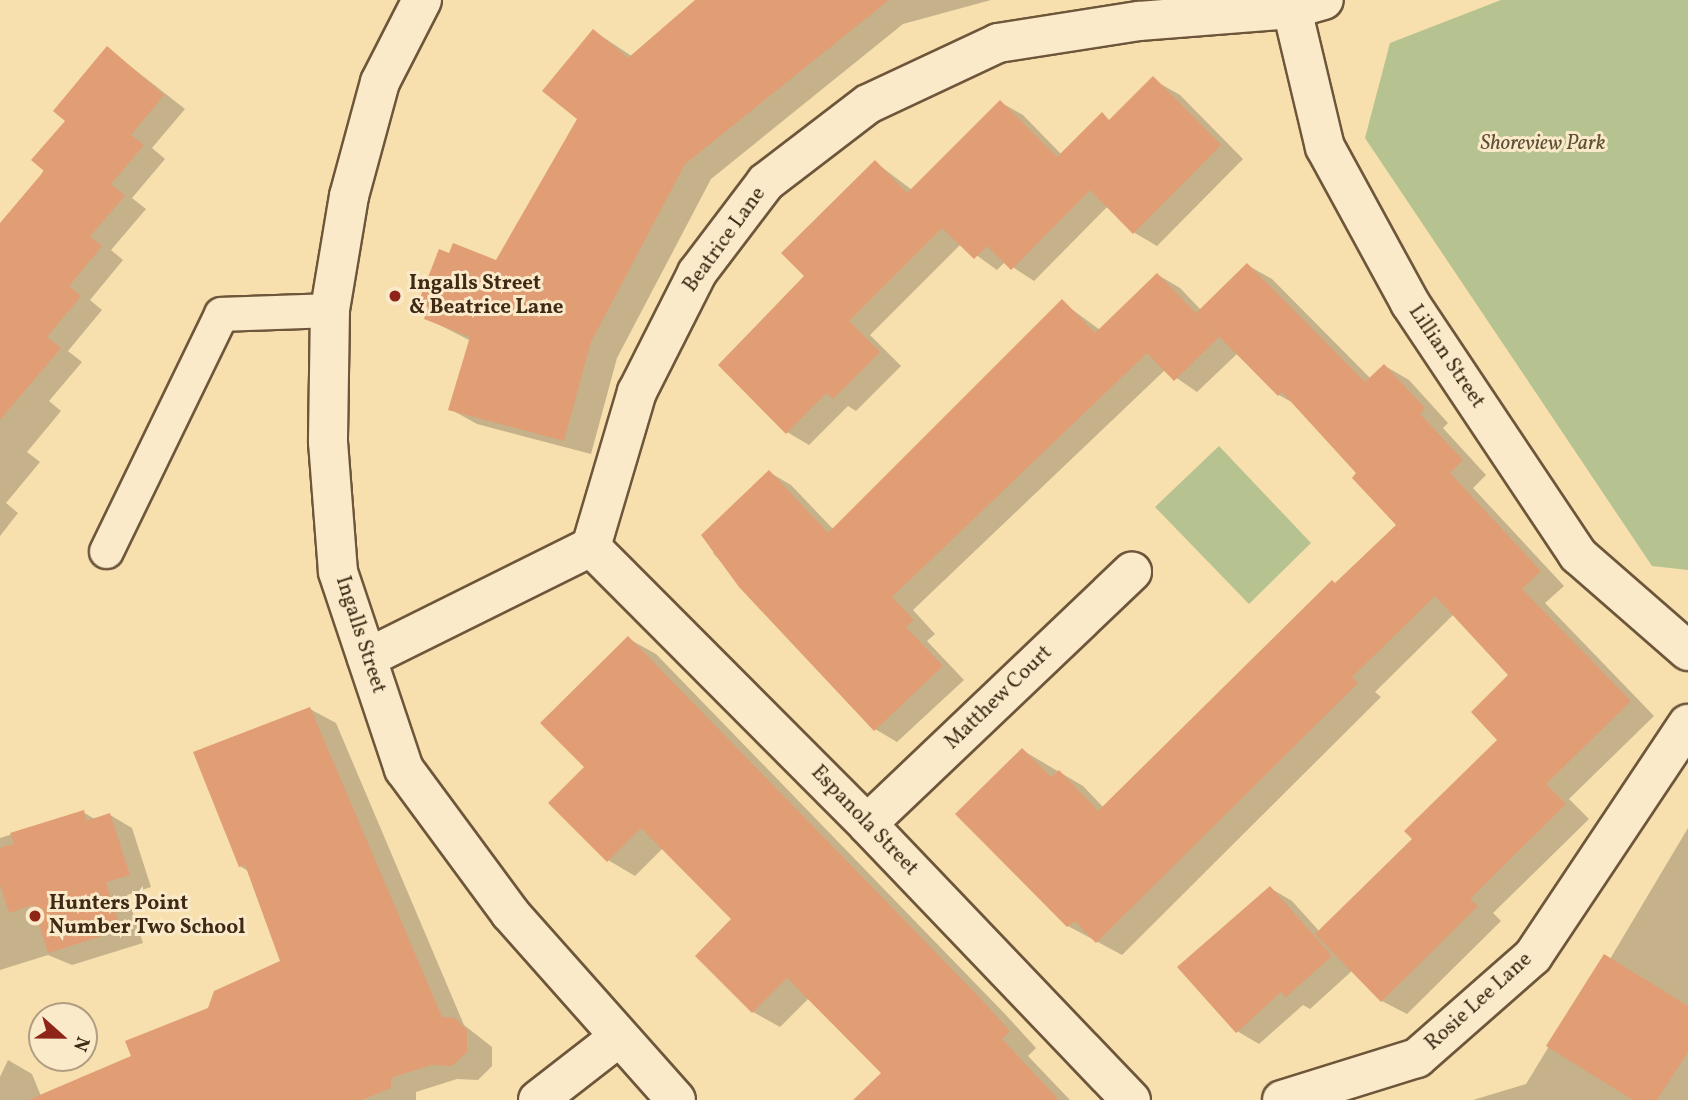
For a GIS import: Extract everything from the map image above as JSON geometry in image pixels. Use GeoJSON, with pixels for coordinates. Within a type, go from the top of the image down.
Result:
{"type":"FeatureCollection","features":[{"type":"Feature","properties":{"kind":"street","name":"Ingalls Street"},"geometry":{"type":"LineString","coordinates":[[422,0],[380,82],[349,196],[330,310],[328,442],[338,572],[404,769],[510,914],[676,1100]]}},
{"type":"Feature","properties":{"kind":"street","name":"Beatrice Lane"},"geometry":{"type":"LineString","coordinates":[[591,547],[637,392],[696,273],[766,182],[868,104],[998,43],[1139,21],[1308,5]]}},
{"type":"Feature","properties":{"kind":"street","name":"Lillian Street"},"geometry":{"type":"LineString","coordinates":[[1308,5],[1325,147],[1410,303],[1578,555],[1688,652]]}},
{"type":"Feature","properties":{"kind":"street"},"geometry":{"type":"LineString","coordinates":[[367,658],[591,547]]}},
{"type":"Feature","properties":{"kind":"street","name":"Espanola Street"},"geometry":{"type":"LineString","coordinates":[[591,547],[867,824],[1131,1100]]}},
{"type":"Feature","properties":{"kind":"street","name":"Matthew Court"},"geometry":{"type":"LineString","coordinates":[[867,824],[1132,572]]}},
{"type":"Feature","properties":{"kind":"street","name":"Rosie Lee Lane"},"geometry":{"type":"LineString","coordinates":[[1282,1100],[1417,1058],[1533,956],[1688,724]]}},
{"type":"Feature","properties":{"kind":"street"},"geometry":{"type":"LineString","coordinates":[[538,1100],[618,1038]]}},
{"type":"Feature","properties":{"kind":"lane"},"geometry":{"type":"LineString","coordinates":[[106,551],[221,314],[330,310]]}},
{"type":"Feature","properties":{"kind":"green space","name":"Shoreview Park"},"geometry":{"type":"Polygon","coordinates":[[[1501,0],[1688,0],[1688,570],[1652,566],[1365,138],[1390,43],[1501,0]]]}},
{"type":"Feature","properties":{"kind":"green space"},"geometry":{"type":"Polygon","coordinates":[[[1219,446],[1311,543],[1249,604],[1155,507],[1219,446]]]}},
{"type":"Feature","properties":{"kind":"building"},"geometry":{"type":"Polygon","coordinates":[[[695,0],[889,0],[685,164],[591,342],[564,441],[448,410],[470,337],[424,319],[428,307],[418,303],[439,249],[449,253],[453,243],[496,260],[577,119],[542,91],[593,29],[628,58],[695,0]]]}},
{"type":"Feature","properties":{"kind":"building"},"geometry":{"type":"Polygon","coordinates":[[[107,46],[164,95],[131,135],[144,145],[111,184],[125,196],[90,236],[102,246],[69,286],[81,296],[47,337],[61,348],[0,420],[0,223],[44,171],[31,160],[65,121],[53,111],[107,46]]]}},
{"type":"Feature","properties":{"kind":"building"},"geometry":{"type":"Polygon","coordinates":[[[1153,76],[1221,145],[1133,234],[1090,190],[1011,270],[987,246],[974,259],[942,228],[849,321],[880,352],[833,399],[826,393],[786,434],[718,365],[804,276],[781,253],[875,160],[907,193],[1000,100],[1057,157],[1102,112],[1109,120],[1153,76]]]}},
{"type":"Feature","properties":{"kind":"building"},"geometry":{"type":"Polygon","coordinates":[[[1247,263],[1365,382],[1384,364],[1425,408],[1420,414],[1463,460],[1450,473],[1541,571],[1522,589],[1631,701],[1546,784],[1566,804],[1470,899],[1478,906],[1381,1002],[1315,934],[1412,839],[1404,831],[1497,740],[1471,712],[1508,675],[1435,596],[1352,677],[1358,683],[1096,943],[1075,921],[1067,927],[955,814],[1022,748],[1051,777],[1059,770],[1098,811],[1332,580],[1335,583],[1396,525],[1352,478],[1356,473],[1282,392],[1278,396],[1196,313],[1247,263]]]}},
{"type":"Feature","properties":{"kind":"building"},"geometry":{"type":"Polygon","coordinates":[[[1157,273],[1219,337],[1174,381],[1147,353],[892,597],[914,620],[906,627],[943,666],[874,731],[739,587],[701,535],[769,470],[828,533],[1062,299],[1095,333],[1157,273]]]}},
{"type":"Feature","properties":{"kind":"building"},"geometry":{"type":"Polygon","coordinates":[[[628,636],[978,996],[1010,1031],[1002,1039],[1059,1100],[853,1100],[881,1073],[787,978],[752,1013],[695,956],[731,919],[641,828],[607,862],[548,803],[584,767],[540,723],[628,636]]]}},
{"type":"Feature","properties":{"kind":"building"},"geometry":{"type":"Polygon","coordinates":[[[310,707],[442,1017],[455,1018],[467,1030],[467,1052],[452,1066],[431,1065],[391,1078],[391,1088],[362,1100],[28,1100],[131,1056],[125,1041],[208,1008],[214,991],[280,961],[245,865],[239,867],[193,752],[310,707]]]}},
{"type":"Feature","properties":{"kind":"building"},"geometry":{"type":"Polygon","coordinates":[[[84,810],[86,821],[110,813],[130,875],[106,882],[121,930],[48,953],[33,905],[9,913],[0,885],[0,848],[14,844],[10,833],[84,810]]]}},
{"type":"Feature","properties":{"kind":"building"},"geometry":{"type":"Polygon","coordinates":[[[1270,886],[1332,956],[1286,997],[1281,992],[1236,1033],[1177,967],[1270,886]]]}},
{"type":"Feature","properties":{"kind":"building"},"geometry":{"type":"Polygon","coordinates":[[[1604,954],[1688,1006],[1688,1052],[1657,1100],[1633,1100],[1546,1046],[1604,954]]]}},
{"type":"Feature","properties":{"kind":"place","name":"Ingalls Street & Beatrice Lane"},"geometry":{"type":"Point","coordinates":[395,296]}},
{"type":"Feature","properties":{"kind":"place","name":"Hunters Point Number Two School"},"geometry":{"type":"Point","coordinates":[35,916]}}]}
